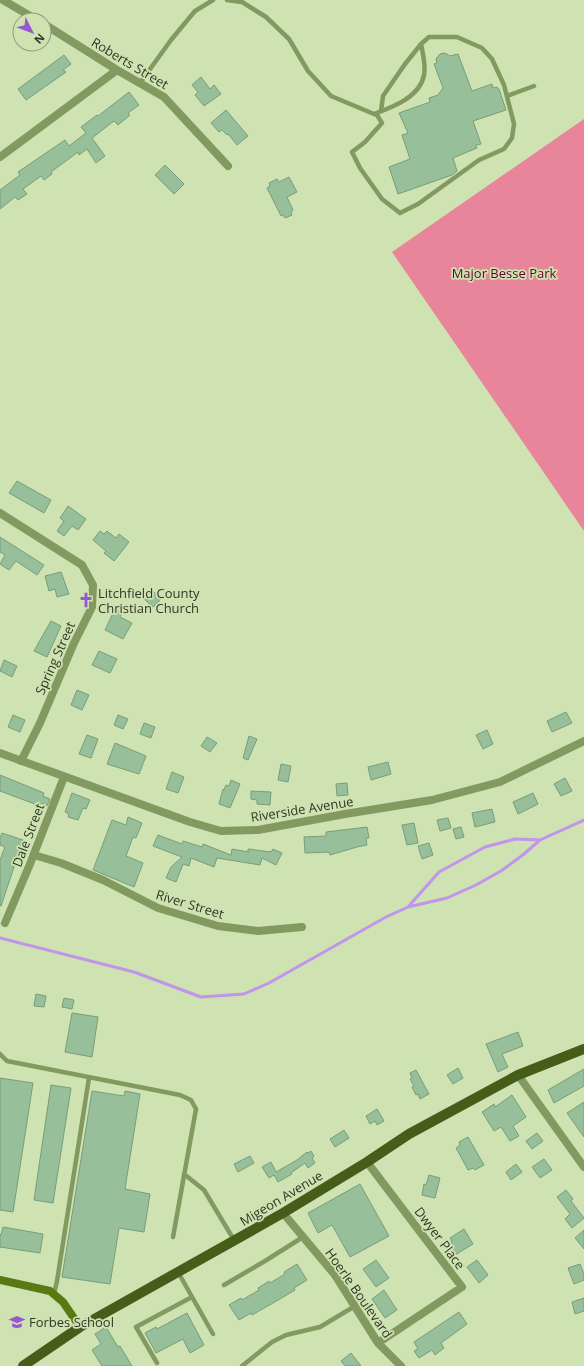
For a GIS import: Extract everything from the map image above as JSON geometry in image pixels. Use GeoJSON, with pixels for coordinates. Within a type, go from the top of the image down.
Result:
{"type":"FeatureCollection","features":[{"type":"Feature","properties":{"kind":"main road","name":"Migeon Avenue"},"geometry":{"type":"LineString","coordinates":[[23,1366],[80,1327],[283,1214],[409,1134],[518,1075],[584,1049]]}},
{"type":"Feature","properties":{"kind":"main road"},"geometry":{"type":"LineString","coordinates":[[0,1280],[50,1291],[63,1302],[80,1327]]}},
{"type":"Feature","properties":{"kind":"street"},"geometry":{"type":"LineString","coordinates":[[3,0],[23,12]]}},
{"type":"Feature","properties":{"kind":"street","name":"Roberts Street"},"geometry":{"type":"LineString","coordinates":[[52,29],[117,70],[164,97],[228,166]]}},
{"type":"Feature","properties":{"kind":"street"},"geometry":{"type":"LineString","coordinates":[[0,157],[117,70]]}},
{"type":"Feature","properties":{"kind":"street","name":"Spring Street"},"geometry":{"type":"LineString","coordinates":[[0,513],[82,565],[93,585],[92,607],[74,643],[40,723],[21,761]]}},
{"type":"Feature","properties":{"kind":"street","name":"Riverside Avenue"},"geometry":{"type":"LineString","coordinates":[[0,753],[196,824],[222,831],[258,830],[432,800],[500,782],[584,741]]}},
{"type":"Feature","properties":{"kind":"street","name":"Dale Street"},"geometry":{"type":"LineString","coordinates":[[5,924],[34,855],[64,777]]}},
{"type":"Feature","properties":{"kind":"street","name":"River Street"},"geometry":{"type":"LineString","coordinates":[[34,855],[61,863],[103,880],[158,908],[218,926],[258,931],[302,927]]}},
{"type":"Feature","properties":{"kind":"street"},"geometry":{"type":"LineString","coordinates":[[518,1075],[584,1167]]}},
{"type":"Feature","properties":{"kind":"street","name":"Dwyer Place"},"geometry":{"type":"LineString","coordinates":[[367,1162],[462,1287],[378,1343]]}},
{"type":"Feature","properties":{"kind":"street","name":"Hoerle Boulevard"},"geometry":{"type":"LineString","coordinates":[[283,1214],[335,1275],[378,1343],[401,1366]]}},
{"type":"Feature","properties":{"kind":"lane"},"geometry":{"type":"LineString","coordinates":[[140,83],[171,40],[195,11],[213,0]]}},
{"type":"Feature","properties":{"kind":"lane"},"geometry":{"type":"LineString","coordinates":[[227,0],[242,2],[266,17],[289,39],[308,71],[331,96],[377,115],[382,123],[365,142],[352,152],[360,168],[382,199],[400,213],[418,204],[479,160],[504,149],[512,138],[514,124],[507,96],[504,85],[492,60],[482,48],[457,37],[430,37],[421,44],[383,96],[382,111]]}},
{"type":"Feature","properties":{"kind":"lane"},"geometry":{"type":"LineString","coordinates":[[374,114],[394,107],[417,91],[424,76],[424,58],[421,44]]}},
{"type":"Feature","properties":{"kind":"lane"},"geometry":{"type":"LineString","coordinates":[[507,96],[534,86]]}},
{"type":"Feature","properties":{"kind":"lane"},"geometry":{"type":"LineString","coordinates":[[0,1054],[7,1061],[180,1095],[192,1100],[196,1108],[173,1237]]}},
{"type":"Feature","properties":{"kind":"lane"},"geometry":{"type":"LineString","coordinates":[[54,1294],[89,1078]]}},
{"type":"Feature","properties":{"kind":"lane"},"geometry":{"type":"LineString","coordinates":[[184,1174],[204,1190],[235,1241]]}},
{"type":"Feature","properties":{"kind":"lane"},"geometry":{"type":"LineString","coordinates":[[224,1285],[303,1237]]}},
{"type":"Feature","properties":{"kind":"lane"},"geometry":{"type":"LineString","coordinates":[[178,1272],[213,1334]]}},
{"type":"Feature","properties":{"kind":"lane"},"geometry":{"type":"LineString","coordinates":[[157,1363],[136,1328],[192,1297]]}},
{"type":"Feature","properties":{"kind":"lane"},"geometry":{"type":"LineString","coordinates":[[242,1366],[272,1342],[286,1335],[320,1327],[355,1306]]}},
{"type":"Feature","properties":{"kind":"green space","name":"Major Besse Park"},"geometry":{"type":"Polygon","coordinates":[[[584,119],[584,531],[392,252],[584,119]]]}},
{"type":"Feature","properties":{"kind":"building"},"geometry":{"type":"Polygon","coordinates":[[[445,53],[450,56],[458,54],[472,91],[492,84],[493,88],[497,87],[506,110],[473,121],[481,144],[476,145],[477,148],[453,158],[457,171],[452,175],[398,194],[389,167],[410,159],[402,135],[408,133],[399,113],[430,102],[429,98],[438,95],[443,88],[434,64],[437,63],[436,59],[440,54],[445,53]]]}},
{"type":"Feature","properties":{"kind":"building"},"geometry":{"type":"Polygon","coordinates":[[[64,55],[71,64],[63,70],[66,72],[26,100],[18,89],[64,55]]]}},
{"type":"Feature","properties":{"kind":"building"},"geometry":{"type":"Polygon","coordinates":[[[201,77],[210,89],[214,85],[221,94],[204,106],[195,95],[198,92],[192,85],[201,77]]]}},
{"type":"Feature","properties":{"kind":"building"},"geometry":{"type":"Polygon","coordinates":[[[129,92],[139,105],[128,113],[130,115],[118,125],[114,121],[92,138],[105,156],[96,163],[87,149],[79,155],[78,152],[51,172],[52,174],[44,180],[41,176],[23,189],[27,194],[18,200],[15,197],[0,209],[0,190],[20,175],[18,172],[65,140],[69,146],[86,133],[81,127],[129,92]]]}},
{"type":"Feature","properties":{"kind":"building"},"geometry":{"type":"Polygon","coordinates":[[[226,110],[248,136],[237,145],[228,134],[227,135],[222,130],[219,132],[211,123],[226,110]]]}},
{"type":"Feature","properties":{"kind":"building"},"geometry":{"type":"Polygon","coordinates":[[[165,165],[184,184],[174,194],[155,175],[165,165]]]}},
{"type":"Feature","properties":{"kind":"building"},"geometry":{"type":"Polygon","coordinates":[[[289,177],[297,192],[287,197],[293,210],[291,212],[292,215],[285,218],[283,215],[281,216],[267,188],[270,186],[269,183],[277,179],[279,182],[289,177]]]}},
{"type":"Feature","properties":{"kind":"building"},"geometry":{"type":"Polygon","coordinates":[[[17,481],[51,500],[44,513],[9,493],[17,481]]]}},
{"type":"Feature","properties":{"kind":"building"},"geometry":{"type":"Polygon","coordinates":[[[68,506],[86,519],[78,530],[72,526],[64,536],[57,531],[64,521],[60,518],[68,506]]]}},
{"type":"Feature","properties":{"kind":"building"},"geometry":{"type":"Polygon","coordinates":[[[100,531],[104,534],[107,531],[116,538],[119,534],[129,542],[114,561],[104,553],[106,551],[93,540],[100,531]]]}},
{"type":"Feature","properties":{"kind":"building"},"geometry":{"type":"Polygon","coordinates":[[[0,537],[44,565],[37,575],[16,561],[9,570],[0,564],[5,555],[0,552],[0,537]]]}},
{"type":"Feature","properties":{"kind":"building"},"geometry":{"type":"Polygon","coordinates":[[[61,572],[69,594],[57,597],[55,589],[49,591],[45,576],[61,572]]]}},
{"type":"Feature","properties":{"kind":"building"},"geometry":{"type":"Polygon","coordinates":[[[152,590],[161,599],[153,607],[144,599],[152,590]]]}},
{"type":"Feature","properties":{"kind":"building"},"geometry":{"type":"Polygon","coordinates":[[[115,609],[122,613],[120,617],[132,623],[123,639],[105,630],[115,609]]]}},
{"type":"Feature","properties":{"kind":"building"},"geometry":{"type":"Polygon","coordinates":[[[51,621],[61,626],[47,657],[34,651],[51,621]]]}},
{"type":"Feature","properties":{"kind":"building"},"geometry":{"type":"Polygon","coordinates":[[[99,651],[117,659],[110,673],[92,665],[99,651]]]}},
{"type":"Feature","properties":{"kind":"building"},"geometry":{"type":"Polygon","coordinates":[[[4,660],[17,666],[12,677],[0,671],[4,660]]]}},
{"type":"Feature","properties":{"kind":"building"},"geometry":{"type":"Polygon","coordinates":[[[77,690],[89,695],[82,710],[71,705],[77,690]]]}},
{"type":"Feature","properties":{"kind":"building"},"geometry":{"type":"Polygon","coordinates":[[[566,712],[572,723],[552,732],[547,721],[566,712]]]}},
{"type":"Feature","properties":{"kind":"building"},"geometry":{"type":"Polygon","coordinates":[[[13,715],[25,720],[20,732],[8,727],[13,715]]]}},
{"type":"Feature","properties":{"kind":"building"},"geometry":{"type":"Polygon","coordinates":[[[118,715],[128,719],[123,729],[114,725],[118,715]]]}},
{"type":"Feature","properties":{"kind":"building"},"geometry":{"type":"Polygon","coordinates":[[[144,723],[155,727],[151,738],[140,734],[144,723]]]}},
{"type":"Feature","properties":{"kind":"building"},"geometry":{"type":"Polygon","coordinates":[[[487,730],[493,744],[483,749],[476,735],[487,730]]]}},
{"type":"Feature","properties":{"kind":"building"},"geometry":{"type":"Polygon","coordinates":[[[87,735],[98,739],[91,758],[79,754],[87,735]]]}},
{"type":"Feature","properties":{"kind":"building"},"geometry":{"type":"Polygon","coordinates":[[[249,736],[257,739],[248,760],[243,758],[249,736]]]}},
{"type":"Feature","properties":{"kind":"building"},"geometry":{"type":"Polygon","coordinates":[[[207,737],[217,743],[210,752],[201,746],[207,737]]]}},
{"type":"Feature","properties":{"kind":"building"},"geometry":{"type":"Polygon","coordinates":[[[115,743],[146,756],[139,774],[107,764],[115,743]]]}},
{"type":"Feature","properties":{"kind":"building"},"geometry":{"type":"Polygon","coordinates":[[[388,762],[391,774],[371,780],[368,767],[388,762]]]}},
{"type":"Feature","properties":{"kind":"building"},"geometry":{"type":"Polygon","coordinates":[[[281,764],[291,766],[288,782],[278,780],[281,764]]]}},
{"type":"Feature","properties":{"kind":"building"},"geometry":{"type":"Polygon","coordinates":[[[172,772],[184,777],[178,793],[166,789],[172,772]]]}},
{"type":"Feature","properties":{"kind":"building"},"geometry":{"type":"Polygon","coordinates":[[[0,775],[44,793],[43,796],[50,799],[47,806],[41,803],[40,806],[0,791],[0,775]]]}},
{"type":"Feature","properties":{"kind":"building"},"geometry":{"type":"Polygon","coordinates":[[[565,778],[572,791],[561,796],[554,784],[565,778]]]}},
{"type":"Feature","properties":{"kind":"building"},"geometry":{"type":"Polygon","coordinates":[[[231,780],[240,784],[230,808],[219,804],[223,789],[224,790],[226,785],[229,786],[231,780]]]}},
{"type":"Feature","properties":{"kind":"building"},"geometry":{"type":"Polygon","coordinates":[[[347,783],[348,795],[337,796],[336,784],[347,783]]]}},
{"type":"Feature","properties":{"kind":"building"},"geometry":{"type":"Polygon","coordinates":[[[251,791],[271,792],[270,805],[257,804],[257,800],[251,799],[251,791]]]}},
{"type":"Feature","properties":{"kind":"building"},"geometry":{"type":"Polygon","coordinates":[[[72,793],[90,800],[86,809],[83,808],[78,820],[68,817],[69,814],[65,812],[72,793]]]}},
{"type":"Feature","properties":{"kind":"building"},"geometry":{"type":"Polygon","coordinates":[[[533,793],[538,804],[518,814],[513,802],[533,793]]]}},
{"type":"Feature","properties":{"kind":"building"},"geometry":{"type":"Polygon","coordinates":[[[492,809],[495,822],[475,827],[472,813],[492,809]]]}},
{"type":"Feature","properties":{"kind":"building"},"geometry":{"type":"Polygon","coordinates":[[[128,817],[142,823],[136,838],[133,837],[126,856],[143,863],[134,887],[93,870],[112,820],[126,825],[128,817]]]}},
{"type":"Feature","properties":{"kind":"building"},"geometry":{"type":"Polygon","coordinates":[[[448,818],[451,828],[440,831],[437,820],[448,818]]]}},
{"type":"Feature","properties":{"kind":"building"},"geometry":{"type":"Polygon","coordinates":[[[414,823],[418,843],[407,845],[402,825],[414,823]]]}},
{"type":"Feature","properties":{"kind":"building"},"geometry":{"type":"Polygon","coordinates":[[[367,827],[369,838],[366,838],[367,845],[330,855],[329,852],[305,853],[304,837],[326,836],[326,832],[367,827]]]}},
{"type":"Feature","properties":{"kind":"building"},"geometry":{"type":"Polygon","coordinates":[[[461,827],[464,837],[456,839],[453,829],[461,827]]]}},
{"type":"Feature","properties":{"kind":"building"},"geometry":{"type":"Polygon","coordinates":[[[2,833],[23,840],[0,906],[0,860],[5,847],[0,845],[2,833]]]}},
{"type":"Feature","properties":{"kind":"building"},"geometry":{"type":"Polygon","coordinates":[[[158,835],[182,844],[183,841],[202,847],[203,844],[231,855],[232,849],[249,852],[248,849],[271,852],[273,849],[282,853],[276,865],[262,858],[260,865],[217,858],[214,867],[191,858],[189,866],[183,864],[176,882],[166,878],[171,867],[182,857],[153,846],[158,835]]]}},
{"type":"Feature","properties":{"kind":"building"},"geometry":{"type":"Polygon","coordinates":[[[429,843],[433,855],[422,859],[418,846],[429,843]]]}},
{"type":"Feature","properties":{"kind":"building"},"geometry":{"type":"Polygon","coordinates":[[[36,994],[46,996],[44,1007],[34,1006],[36,994]]]}},
{"type":"Feature","properties":{"kind":"building"},"geometry":{"type":"Polygon","coordinates":[[[64,998],[74,1000],[72,1009],[62,1007],[64,998]]]}},
{"type":"Feature","properties":{"kind":"building"},"geometry":{"type":"Polygon","coordinates":[[[72,1013],[98,1017],[92,1057],[65,1052],[72,1013]]]}},
{"type":"Feature","properties":{"kind":"building"},"geometry":{"type":"Polygon","coordinates":[[[518,1032],[523,1046],[502,1054],[508,1067],[498,1072],[486,1044],[518,1032]]]}},
{"type":"Feature","properties":{"kind":"building"},"geometry":{"type":"Polygon","coordinates":[[[458,1068],[463,1078],[453,1084],[447,1075],[458,1068]]]}},
{"type":"Feature","properties":{"kind":"building"},"geometry":{"type":"Polygon","coordinates":[[[584,1069],[584,1086],[554,1103],[548,1090],[584,1069]]]}},
{"type":"Feature","properties":{"kind":"building"},"geometry":{"type":"Polygon","coordinates":[[[416,1070],[429,1094],[420,1099],[412,1087],[414,1086],[410,1079],[412,1078],[410,1073],[416,1070]]]}},
{"type":"Feature","properties":{"kind":"building"},"geometry":{"type":"Polygon","coordinates":[[[0,1078],[33,1083],[13,1212],[0,1210],[0,1078]]]}},
{"type":"Feature","properties":{"kind":"building"},"geometry":{"type":"Polygon","coordinates":[[[51,1085],[71,1088],[53,1203],[34,1200],[51,1085]]]}},
{"type":"Feature","properties":{"kind":"building"},"geometry":{"type":"Polygon","coordinates":[[[92,1091],[124,1096],[125,1091],[140,1094],[125,1189],[150,1194],[144,1232],[119,1228],[110,1284],[62,1277],[92,1091]]]}},
{"type":"Feature","properties":{"kind":"building"},"geometry":{"type":"Polygon","coordinates":[[[512,1095],[526,1117],[513,1126],[519,1136],[510,1141],[501,1127],[494,1131],[482,1112],[494,1104],[495,1107],[512,1095]]]}},
{"type":"Feature","properties":{"kind":"building"},"geometry":{"type":"Polygon","coordinates":[[[584,1102],[584,1137],[567,1113],[584,1102]]]}},
{"type":"Feature","properties":{"kind":"building"},"geometry":{"type":"Polygon","coordinates":[[[377,1109],[384,1121],[377,1125],[375,1121],[370,1124],[366,1116],[377,1109]]]}},
{"type":"Feature","properties":{"kind":"building"},"geometry":{"type":"Polygon","coordinates":[[[344,1130],[349,1138],[335,1147],[330,1139],[344,1130]]]}},
{"type":"Feature","properties":{"kind":"building"},"geometry":{"type":"Polygon","coordinates":[[[537,1133],[543,1141],[532,1149],[526,1141],[537,1133]]]}},
{"type":"Feature","properties":{"kind":"building"},"geometry":{"type":"Polygon","coordinates":[[[468,1137],[484,1165],[475,1170],[473,1168],[468,1170],[456,1148],[460,1145],[459,1142],[468,1137]]]}},
{"type":"Feature","properties":{"kind":"building"},"geometry":{"type":"Polygon","coordinates":[[[311,1151],[314,1156],[312,1158],[315,1163],[308,1168],[305,1163],[291,1173],[292,1174],[278,1182],[274,1175],[269,1178],[262,1167],[271,1162],[276,1172],[297,1160],[307,1152],[308,1153],[311,1151]]]}},
{"type":"Feature","properties":{"kind":"building"},"geometry":{"type":"Polygon","coordinates":[[[250,1156],[254,1163],[238,1172],[234,1164],[250,1156]]]}},
{"type":"Feature","properties":{"kind":"building"},"geometry":{"type":"Polygon","coordinates":[[[544,1159],[552,1170],[540,1178],[532,1167],[544,1159]]]}},
{"type":"Feature","properties":{"kind":"building"},"geometry":{"type":"Polygon","coordinates":[[[516,1164],[522,1172],[511,1180],[506,1172],[516,1164]]]}},
{"type":"Feature","properties":{"kind":"building"},"geometry":{"type":"Polygon","coordinates":[[[429,1175],[440,1178],[435,1198],[422,1195],[424,1184],[426,1185],[429,1175]]]}},
{"type":"Feature","properties":{"kind":"building"},"geometry":{"type":"Polygon","coordinates":[[[360,1184],[389,1236],[350,1257],[332,1225],[318,1233],[308,1213],[360,1184]]]}},
{"type":"Feature","properties":{"kind":"building"},"geometry":{"type":"Polygon","coordinates":[[[566,1190],[573,1199],[571,1201],[584,1218],[572,1228],[565,1219],[570,1214],[557,1197],[566,1190]]]}},
{"type":"Feature","properties":{"kind":"building"},"geometry":{"type":"Polygon","coordinates":[[[3,1227],[43,1234],[40,1253],[0,1247],[0,1234],[1,1235],[3,1227]]]}},
{"type":"Feature","properties":{"kind":"building"},"geometry":{"type":"Polygon","coordinates":[[[464,1229],[473,1244],[455,1255],[449,1244],[452,1242],[450,1238],[464,1229]]]}},
{"type":"Feature","properties":{"kind":"building"},"geometry":{"type":"Polygon","coordinates":[[[584,1230],[584,1249],[575,1238],[584,1230]]]}},
{"type":"Feature","properties":{"kind":"building"},"geometry":{"type":"Polygon","coordinates":[[[376,1260],[389,1278],[376,1287],[363,1269],[376,1260]]]}},
{"type":"Feature","properties":{"kind":"building"},"geometry":{"type":"Polygon","coordinates":[[[477,1260],[488,1275],[479,1283],[467,1267],[477,1260]]]}},
{"type":"Feature","properties":{"kind":"building"},"geometry":{"type":"Polygon","coordinates":[[[297,1264],[307,1280],[294,1288],[295,1290],[280,1299],[252,1315],[251,1313],[239,1320],[229,1305],[241,1298],[242,1300],[259,1290],[258,1288],[285,1274],[284,1272],[297,1264]]]}},
{"type":"Feature","properties":{"kind":"building"},"geometry":{"type":"Polygon","coordinates":[[[580,1264],[584,1274],[584,1280],[574,1284],[568,1268],[580,1264]]]}},
{"type":"Feature","properties":{"kind":"building"},"geometry":{"type":"Polygon","coordinates":[[[384,1290],[397,1310],[385,1318],[372,1299],[384,1290]]]}},
{"type":"Feature","properties":{"kind":"building"},"geometry":{"type":"Polygon","coordinates":[[[584,1298],[584,1311],[575,1314],[572,1302],[584,1298]]]}},
{"type":"Feature","properties":{"kind":"building"},"geometry":{"type":"Polygon","coordinates":[[[459,1312],[467,1324],[441,1343],[444,1348],[435,1355],[432,1350],[419,1358],[414,1351],[418,1349],[414,1342],[459,1312]]]}},
{"type":"Feature","properties":{"kind":"building"},"geometry":{"type":"Polygon","coordinates":[[[187,1313],[204,1345],[190,1353],[183,1339],[156,1353],[145,1333],[156,1327],[157,1329],[187,1313]]]}},
{"type":"Feature","properties":{"kind":"building"},"geometry":{"type":"Polygon","coordinates":[[[106,1327],[132,1366],[102,1366],[92,1350],[101,1344],[95,1334],[106,1327]]]}},
{"type":"Feature","properties":{"kind":"building"},"geometry":{"type":"Polygon","coordinates":[[[351,1353],[361,1366],[345,1366],[341,1361],[351,1353]]]}},
{"type":"Feature","properties":{"kind":"waterway"},"geometry":{"type":"LineString","coordinates":[[0,938],[134,972],[201,997],[244,994],[269,983],[386,917],[408,907],[439,872],[485,847],[515,839],[540,840],[584,820]]}},
{"type":"Feature","properties":{"kind":"waterway"},"geometry":{"type":"LineString","coordinates":[[408,907],[447,898],[476,885],[501,871],[540,840]]}},
{"type":"Feature","properties":{"kind":"place","name":"Litchfield County Christian Church"},"geometry":{"type":"Point","coordinates":[86,600]}},
{"type":"Feature","properties":{"kind":"place","name":"Forbes School"},"geometry":{"type":"Point","coordinates":[17,1322]}}]}
